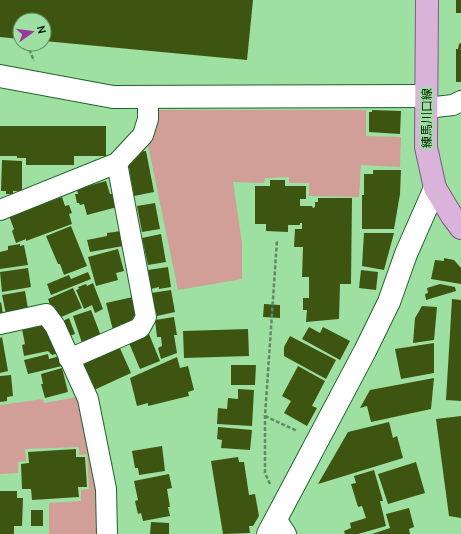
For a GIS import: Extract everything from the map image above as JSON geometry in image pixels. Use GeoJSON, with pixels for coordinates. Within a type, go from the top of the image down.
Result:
{"type":"FeatureCollection","features":[{"type":"Feature","properties":{"kind":"main road","name":"練馬川口線"},"geometry":{"type":"LineString","coordinates":[[427,0],[426,147],[428,162],[435,188],[461,228]]}},
{"type":"Feature","properties":{"kind":"street"},"geometry":{"type":"LineString","coordinates":[[0,76],[113,96],[426,102],[453,105],[461,101]]}},
{"type":"Feature","properties":{"kind":"street"},"geometry":{"type":"LineString","coordinates":[[0,210],[117,163],[143,135],[148,119],[148,97]]}},
{"type":"Feature","properties":{"kind":"street"},"geometry":{"type":"LineString","coordinates":[[70,359],[140,328],[146,316],[117,163]]}},
{"type":"Feature","properties":{"kind":"street"},"geometry":{"type":"LineString","coordinates":[[278,524],[318,441],[389,302],[406,254],[435,188]]}},
{"type":"Feature","properties":{"kind":"street"},"geometry":{"type":"LineString","coordinates":[[0,324],[46,314],[55,326],[88,399],[106,489],[107,534]]}},
{"type":"Feature","properties":{"kind":"path"},"geometry":{"type":"LineString","coordinates":[[30,52],[34,62]]}},
{"type":"Feature","properties":{"kind":"path"},"geometry":{"type":"LineString","coordinates":[[277,240],[265,416],[265,473],[278,524]]}},
{"type":"Feature","properties":{"kind":"path"},"geometry":{"type":"LineString","coordinates":[[265,416],[318,441]]}},
{"type":"Feature","properties":{"kind":"shaded area"},"geometry":{"type":"Polygon","coordinates":[[[158,110],[366,110],[366,136],[401,137],[400,167],[361,165],[359,197],[309,196],[309,183],[289,183],[289,177],[265,178],[264,183],[233,182],[242,243],[242,279],[178,290],[148,145],[155,132],[158,110]]]}},
{"type":"Feature","properties":{"kind":"shaded area"},"geometry":{"type":"Polygon","coordinates":[[[82,396],[98,478],[98,534],[49,534],[49,503],[81,501],[81,490],[89,489],[87,454],[79,455],[79,447],[25,449],[26,461],[18,462],[18,473],[0,474],[0,405],[43,399],[44,403],[82,396]]]}},
{"type":"Feature","properties":{"kind":"building"},"geometry":{"type":"Polygon","coordinates":[[[0,0],[253,0],[247,60],[52,42],[52,12],[12,12],[12,38],[0,37],[0,0]]]}},
{"type":"Feature","properties":{"kind":"building"},"geometry":{"type":"Polygon","coordinates":[[[456,0],[461,0],[461,13],[456,13],[456,0]]]}},
{"type":"Feature","properties":{"kind":"building"},"geometry":{"type":"Polygon","coordinates":[[[461,43],[461,82],[456,82],[456,49],[458,49],[459,44],[461,43]]]}},
{"type":"Feature","properties":{"kind":"building"},"geometry":{"type":"Polygon","coordinates":[[[372,110],[401,111],[400,134],[369,132],[369,112],[372,112],[372,110]]]}},
{"type":"Feature","properties":{"kind":"building"},"geometry":{"type":"Polygon","coordinates":[[[0,126],[106,126],[106,156],[74,156],[74,165],[26,165],[26,158],[17,158],[17,156],[0,156],[0,126]]]}},
{"type":"Feature","properties":{"kind":"building"},"geometry":{"type":"Polygon","coordinates":[[[146,151],[154,192],[134,196],[128,162],[132,162],[131,157],[139,156],[138,152],[146,151]]]}},
{"type":"Feature","properties":{"kind":"building"},"geometry":{"type":"Polygon","coordinates":[[[2,160],[22,161],[22,191],[13,191],[13,194],[6,194],[6,191],[1,191],[2,160]]]}},
{"type":"Feature","properties":{"kind":"building"},"geometry":{"type":"Polygon","coordinates":[[[373,170],[401,170],[400,194],[394,229],[362,229],[362,195],[364,195],[364,174],[373,174],[373,170]]]}},
{"type":"Feature","properties":{"kind":"building"},"geometry":{"type":"Polygon","coordinates":[[[270,180],[285,180],[285,186],[306,186],[306,199],[300,199],[300,206],[312,206],[313,208],[315,207],[315,202],[318,202],[318,198],[352,198],[351,284],[340,284],[339,319],[306,322],[307,310],[303,310],[303,298],[309,298],[309,277],[302,277],[303,247],[294,247],[295,229],[302,229],[302,223],[300,223],[300,225],[288,225],[288,232],[266,231],[266,224],[255,224],[255,186],[270,186],[270,180]]]}},
{"type":"Feature","properties":{"kind":"building"},"geometry":{"type":"Polygon","coordinates":[[[106,181],[110,194],[113,194],[117,207],[87,215],[84,204],[80,205],[77,203],[75,194],[78,194],[77,189],[106,181]]]}},
{"type":"Feature","properties":{"kind":"building"},"geometry":{"type":"Polygon","coordinates":[[[62,197],[65,206],[69,205],[72,213],[69,214],[72,224],[26,241],[26,239],[16,243],[12,231],[14,229],[9,216],[62,197]]]}},
{"type":"Feature","properties":{"kind":"building"},"geometry":{"type":"Polygon","coordinates":[[[155,203],[160,229],[142,232],[137,206],[155,203]]]}},
{"type":"Feature","properties":{"kind":"building"},"geometry":{"type":"Polygon","coordinates":[[[71,226],[87,266],[64,275],[46,236],[71,226]]]}},
{"type":"Feature","properties":{"kind":"building"},"geometry":{"type":"Polygon","coordinates":[[[121,231],[123,246],[90,252],[87,240],[107,236],[107,233],[121,231]]]}},
{"type":"Feature","properties":{"kind":"building"},"geometry":{"type":"Polygon","coordinates":[[[364,233],[394,233],[384,270],[362,266],[364,233]]]}},
{"type":"Feature","properties":{"kind":"building"},"geometry":{"type":"Polygon","coordinates":[[[161,234],[166,262],[148,265],[142,238],[161,234]]]}},
{"type":"Feature","properties":{"kind":"building"},"geometry":{"type":"Polygon","coordinates":[[[20,244],[20,246],[24,245],[28,265],[0,269],[0,252],[8,250],[8,246],[20,244]]]}},
{"type":"Feature","properties":{"kind":"building"},"geometry":{"type":"Polygon","coordinates":[[[118,249],[124,271],[116,273],[118,280],[96,286],[88,257],[118,249]]]}},
{"type":"Feature","properties":{"kind":"building"},"geometry":{"type":"Polygon","coordinates":[[[444,258],[454,260],[461,268],[461,284],[431,279],[435,260],[444,261],[444,258]]]}},
{"type":"Feature","properties":{"kind":"building"},"geometry":{"type":"Polygon","coordinates":[[[168,267],[171,287],[151,289],[148,270],[168,267]]]}},
{"type":"Feature","properties":{"kind":"building"},"geometry":{"type":"Polygon","coordinates":[[[28,268],[31,287],[2,292],[0,272],[28,268]]]}},
{"type":"Feature","properties":{"kind":"building"},"geometry":{"type":"Polygon","coordinates":[[[361,270],[378,272],[376,290],[359,288],[361,270]]]}},
{"type":"Feature","properties":{"kind":"building"},"geometry":{"type":"Polygon","coordinates":[[[88,272],[91,279],[51,295],[47,284],[69,275],[71,279],[88,272]]]}},
{"type":"Feature","properties":{"kind":"building"},"geometry":{"type":"Polygon","coordinates":[[[93,283],[103,309],[95,313],[92,305],[84,309],[76,290],[79,289],[78,287],[86,284],[87,286],[93,283]]]}},
{"type":"Feature","properties":{"kind":"building"},"geometry":{"type":"Polygon","coordinates":[[[440,284],[455,287],[456,291],[426,300],[425,294],[428,293],[427,288],[440,284]]]}},
{"type":"Feature","properties":{"kind":"building"},"geometry":{"type":"Polygon","coordinates":[[[73,288],[82,308],[59,318],[54,306],[51,307],[48,299],[73,288]]]}},
{"type":"Feature","properties":{"kind":"building"},"geometry":{"type":"Polygon","coordinates":[[[171,290],[175,312],[157,316],[151,293],[171,290]]]}},
{"type":"Feature","properties":{"kind":"building"},"geometry":{"type":"Polygon","coordinates":[[[25,291],[28,309],[6,314],[2,295],[25,291]]]}},
{"type":"Feature","properties":{"kind":"building"},"geometry":{"type":"Polygon","coordinates":[[[133,297],[137,311],[130,323],[119,325],[120,328],[113,330],[106,303],[133,297]]]}},
{"type":"Feature","properties":{"kind":"building"},"geometry":{"type":"Polygon","coordinates":[[[452,299],[461,300],[461,401],[446,400],[452,299]]]}},
{"type":"Feature","properties":{"kind":"building"},"geometry":{"type":"Polygon","coordinates":[[[1,302],[3,314],[0,315],[0,303],[1,302]]]}},
{"type":"Feature","properties":{"kind":"building"},"geometry":{"type":"Polygon","coordinates":[[[264,304],[280,305],[280,318],[263,317],[264,304]]]}},
{"type":"Feature","properties":{"kind":"building"},"geometry":{"type":"Polygon","coordinates":[[[422,306],[437,307],[434,340],[413,343],[415,318],[422,306]]]}},
{"type":"Feature","properties":{"kind":"building"},"geometry":{"type":"Polygon","coordinates":[[[91,310],[101,336],[82,343],[73,316],[91,310]]]}},
{"type":"Feature","properties":{"kind":"building"},"geometry":{"type":"Polygon","coordinates":[[[174,317],[177,335],[174,335],[177,353],[161,359],[158,348],[162,346],[161,337],[157,337],[155,320],[174,317]]]}},
{"type":"Feature","properties":{"kind":"building"},"geometry":{"type":"Polygon","coordinates":[[[69,318],[75,334],[69,336],[63,321],[69,318]]]}},
{"type":"Feature","properties":{"kind":"building"},"geometry":{"type":"Polygon","coordinates":[[[46,324],[50,340],[56,339],[59,353],[52,355],[48,351],[24,356],[22,345],[25,344],[22,329],[46,324]]]}},
{"type":"Feature","properties":{"kind":"building"},"geometry":{"type":"Polygon","coordinates":[[[309,327],[320,333],[323,327],[350,341],[340,360],[302,339],[309,327]]]}},
{"type":"Feature","properties":{"kind":"building"},"geometry":{"type":"Polygon","coordinates":[[[248,329],[249,356],[184,358],[183,331],[248,329]]]}},
{"type":"Feature","properties":{"kind":"building"},"geometry":{"type":"Polygon","coordinates":[[[149,334],[160,361],[140,369],[129,343],[149,334]]]}},
{"type":"Feature","properties":{"kind":"building"},"geometry":{"type":"Polygon","coordinates":[[[290,336],[336,360],[326,379],[284,356],[284,347],[290,336]]]}},
{"type":"Feature","properties":{"kind":"building"},"geometry":{"type":"Polygon","coordinates":[[[2,337],[8,371],[0,373],[0,338],[2,337]]]}},
{"type":"Feature","properties":{"kind":"building"},"geometry":{"type":"Polygon","coordinates":[[[434,343],[434,373],[401,379],[395,349],[434,343]]]}},
{"type":"Feature","properties":{"kind":"building"},"geometry":{"type":"Polygon","coordinates":[[[119,346],[131,373],[94,390],[83,364],[85,364],[84,361],[119,346]]]}},
{"type":"Feature","properties":{"kind":"building"},"geometry":{"type":"Polygon","coordinates":[[[48,354],[49,359],[60,356],[62,366],[28,374],[24,360],[48,354]]]}},
{"type":"Feature","properties":{"kind":"building"},"geometry":{"type":"Polygon","coordinates":[[[177,357],[180,368],[188,366],[194,390],[188,392],[189,396],[148,406],[148,403],[137,406],[130,378],[177,357]]]}},
{"type":"Feature","properties":{"kind":"building"},"geometry":{"type":"Polygon","coordinates":[[[231,365],[256,365],[255,385],[231,385],[231,365]]]}},
{"type":"Feature","properties":{"kind":"building"},"geometry":{"type":"Polygon","coordinates":[[[298,366],[325,381],[312,406],[317,408],[307,426],[284,413],[291,401],[282,396],[298,366]]]}},
{"type":"Feature","properties":{"kind":"building"},"geometry":{"type":"Polygon","coordinates":[[[62,368],[68,392],[45,398],[41,384],[43,384],[41,374],[62,368]]]}},
{"type":"Feature","properties":{"kind":"building"},"geometry":{"type":"Polygon","coordinates":[[[11,375],[13,396],[7,397],[7,401],[0,402],[0,376],[11,375]]]}},
{"type":"Feature","properties":{"kind":"building"},"geometry":{"type":"Polygon","coordinates":[[[434,378],[431,409],[371,422],[367,406],[360,408],[370,390],[434,378]]]}},
{"type":"Feature","properties":{"kind":"building"},"geometry":{"type":"Polygon","coordinates":[[[238,389],[254,390],[252,426],[217,424],[218,408],[227,409],[228,398],[238,399],[238,389]]]}},
{"type":"Feature","properties":{"kind":"building"},"geometry":{"type":"Polygon","coordinates":[[[461,416],[461,518],[449,516],[436,419],[461,416]]]}},
{"type":"Feature","properties":{"kind":"building"},"geometry":{"type":"Polygon","coordinates":[[[389,422],[393,438],[397,436],[403,458],[318,484],[348,432],[389,422]]]}},
{"type":"Feature","properties":{"kind":"building"},"geometry":{"type":"Polygon","coordinates":[[[218,427],[252,430],[250,450],[221,448],[222,440],[217,439],[218,427]]]}},
{"type":"Feature","properties":{"kind":"building"},"geometry":{"type":"Polygon","coordinates":[[[162,446],[165,471],[139,475],[138,468],[135,468],[132,451],[162,446]]]}},
{"type":"Feature","properties":{"kind":"building"},"geometry":{"type":"Polygon","coordinates":[[[76,449],[76,457],[85,457],[87,487],[78,487],[79,497],[32,500],[31,489],[22,489],[21,464],[29,463],[28,452],[76,449]]]}},
{"type":"Feature","properties":{"kind":"building"},"geometry":{"type":"Polygon","coordinates":[[[238,457],[239,462],[244,462],[249,495],[255,494],[259,516],[253,526],[249,526],[250,533],[223,534],[211,461],[238,457]]]}},
{"type":"Feature","properties":{"kind":"building"},"geometry":{"type":"Polygon","coordinates":[[[416,462],[425,493],[388,504],[378,474],[416,462]]]}},
{"type":"Feature","properties":{"kind":"building"},"geometry":{"type":"Polygon","coordinates":[[[374,470],[383,501],[380,501],[386,526],[358,534],[345,534],[344,531],[351,528],[350,523],[366,518],[362,506],[358,507],[351,484],[356,483],[354,476],[374,470]]]}},
{"type":"Feature","properties":{"kind":"building"},"geometry":{"type":"Polygon","coordinates":[[[169,474],[172,488],[167,489],[170,516],[143,521],[141,513],[138,514],[135,501],[138,500],[134,481],[169,474]]]}},
{"type":"Feature","properties":{"kind":"building"},"geometry":{"type":"Polygon","coordinates":[[[0,491],[17,491],[17,498],[23,498],[22,526],[14,526],[14,534],[0,534],[0,491]]]}},
{"type":"Feature","properties":{"kind":"building"},"geometry":{"type":"Polygon","coordinates":[[[409,508],[414,527],[409,529],[410,534],[372,534],[390,528],[386,514],[409,508]]]}},
{"type":"Feature","properties":{"kind":"building"},"geometry":{"type":"Polygon","coordinates":[[[31,510],[43,510],[43,526],[31,526],[31,510]]]}},
{"type":"Feature","properties":{"kind":"building"},"geometry":{"type":"Polygon","coordinates":[[[151,522],[169,523],[169,534],[150,534],[151,522]]]}}]}
